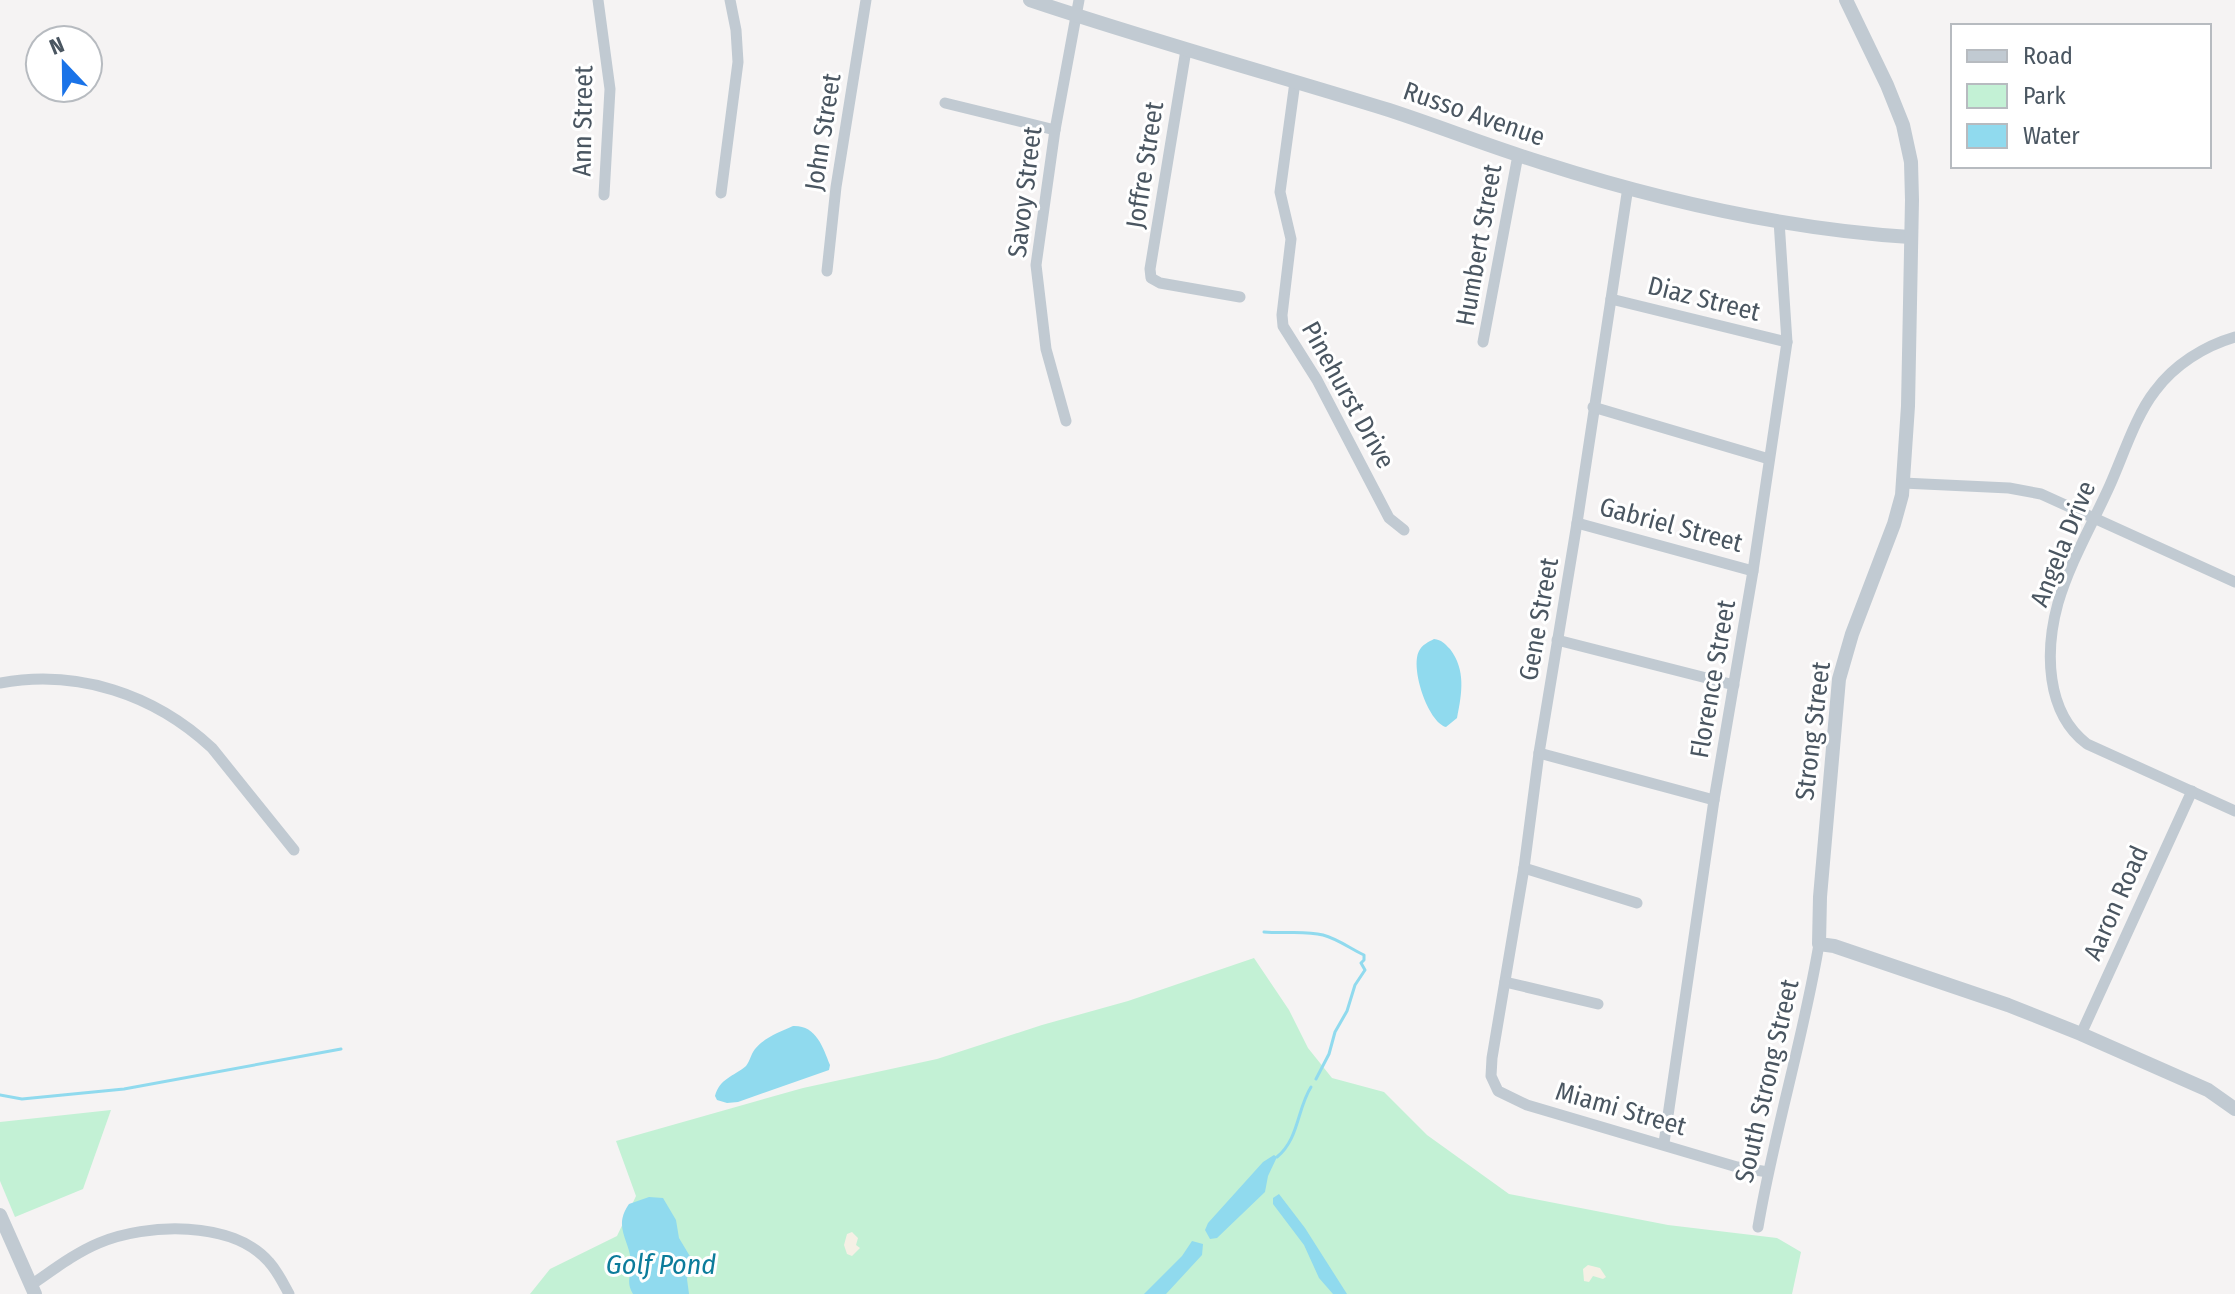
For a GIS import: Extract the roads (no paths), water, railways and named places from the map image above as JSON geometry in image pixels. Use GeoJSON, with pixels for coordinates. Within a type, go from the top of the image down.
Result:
{"type":"FeatureCollection","features":[{"type":"Feature","properties":{"kind":"street","name":"Ann Street"},"geometry":{"type":"LineString","coordinates":[[598,0],[610,89],[604,195]]}},
{"type":"Feature","properties":{"kind":"street"},"geometry":{"type":"LineString","coordinates":[[721,193],[738,62],[730,0]]}},
{"type":"Feature","properties":{"kind":"street","name":"John Street"},"geometry":{"type":"LineString","coordinates":[[827,271],[836,187],[866,0]]}},
{"type":"Feature","properties":{"kind":"street","name":"Russo Avenue"},"geometry":{"type":"LineString","coordinates":[[1030,0],[1628,187],[1779,221],[1910,237]]}},
{"type":"Feature","properties":{"kind":"street","name":"Savoy Street"},"geometry":{"type":"LineString","coordinates":[[1066,421],[1046,349],[1036,265],[1055,130],[1079,0]]}},
{"type":"Feature","properties":{"kind":"street","name":"Strong Street"},"geometry":{"type":"LineString","coordinates":[[1819,944],[1820,897],[1839,679],[1852,634],[1894,524],[1903,483],[1909,392],[1911,162],[1905,131],[1887,85],[1846,0]]}},
{"type":"Feature","properties":{"kind":"street","name":"Joffre Street"},"geometry":{"type":"LineString","coordinates":[[1186,50],[1151,278],[1160,283],[1240,297]]}},
{"type":"Feature","properties":{"kind":"street","name":"Pinehurst Drive"},"geometry":{"type":"LineString","coordinates":[[1295,82],[1280,192],[1291,239],[1283,326],[1317,380],[1389,518],[1404,530]]}},
{"type":"Feature","properties":{"kind":"street"},"geometry":{"type":"LineString","coordinates":[[945,103],[1055,130]]}},
{"type":"Feature","properties":{"kind":"street","name":"Humbert Street"},"geometry":{"type":"LineString","coordinates":[[1483,342],[1518,155]]}},
{"type":"Feature","properties":{"kind":"street","name":"Gene Street"},"geometry":{"type":"LineString","coordinates":[[1492,1058],[1628,187]]}},
{"type":"Feature","properties":{"kind":"street","name":"Florence Street"},"geometry":{"type":"LineString","coordinates":[[1664,1143],[1714,800],[1753,571],[1787,342],[1779,221]]}},
{"type":"Feature","properties":{"kind":"street","name":"Diaz Street"},"geometry":{"type":"LineString","coordinates":[[1611,299],[1787,342]]}},
{"type":"Feature","properties":{"kind":"street","name":"Angela Drive"},"geometry":{"type":"LineString","coordinates":[[2235,337],[2198,353],[2177,367],[2154,391],[2057,605],[2051,667],[2056,703],[2068,727],[2087,744],[2235,811]]}},
{"type":"Feature","properties":{"kind":"street"},"geometry":{"type":"LineString","coordinates":[[1593,407],[1769,459]]}},
{"type":"Feature","properties":{"kind":"street"},"geometry":{"type":"LineString","coordinates":[[1903,483],[2025,490],[2041,494],[2235,582]]}},
{"type":"Feature","properties":{"kind":"street","name":"Gabriel Street"},"geometry":{"type":"LineString","coordinates":[[1577,523],[1753,571]]}},
{"type":"Feature","properties":{"kind":"street"},"geometry":{"type":"LineString","coordinates":[[1557,640],[1734,685]]}},
{"type":"Feature","properties":{"kind":"street"},"geometry":{"type":"LineString","coordinates":[[0,683],[39,679],[88,683],[113,689],[156,707],[197,734],[212,748],[294,850]]}},
{"type":"Feature","properties":{"kind":"street"},"geometry":{"type":"LineString","coordinates":[[1539,753],[1714,800]]}},
{"type":"Feature","properties":{"kind":"street","name":"Aaron Road"},"geometry":{"type":"LineString","coordinates":[[2081,1034],[2192,791]]}},
{"type":"Feature","properties":{"kind":"street"},"geometry":{"type":"LineString","coordinates":[[1524,868],[1637,903]]}},
{"type":"Feature","properties":{"kind":"street"},"geometry":{"type":"LineString","coordinates":[[1819,944],[1834,946],[2008,1005],[2208,1090],[2235,1109]]}},
{"type":"Feature","properties":{"kind":"street","name":"South Strong Street"},"geometry":{"type":"LineString","coordinates":[[1758,1227],[1819,944]]}},
{"type":"Feature","properties":{"kind":"street"},"geometry":{"type":"LineString","coordinates":[[1505,982],[1598,1004]]}},
{"type":"Feature","properties":{"kind":"street","name":"Miami Street"},"geometry":{"type":"LineString","coordinates":[[1492,1058],[1492,1082],[1507,1097],[1737,1167],[1768,1172]]}},
{"type":"Feature","properties":{"kind":"street"},"geometry":{"type":"LineString","coordinates":[[0,1215],[33,1289],[100,1243],[141,1230],[173,1229],[205,1232],[252,1248],[268,1261],[289,1294]]}},
{"type":"Feature","properties":{"kind":"water"},"geometry":{"type":"Polygon","coordinates":[[[1434,639],[1450,649],[1461,673],[1457,718],[1446,727],[1439,723],[1427,705],[1417,669],[1419,651],[1434,639]]]}},
{"type":"Feature","properties":{"kind":"water"},"geometry":{"type":"Polygon","coordinates":[[[793,1026],[808,1029],[818,1038],[830,1065],[829,1070],[738,1102],[717,1100],[715,1096],[720,1085],[746,1066],[759,1045],[793,1026]]]}},
{"type":"Feature","properties":{"kind":"water"},"geometry":{"type":"Polygon","coordinates":[[[1274,1155],[1277,1157],[1265,1192],[1217,1238],[1210,1239],[1205,1230],[1208,1223],[1263,1162],[1274,1155]]]}},
{"type":"Feature","properties":{"kind":"water"},"geometry":{"type":"Polygon","coordinates":[[[1279,1194],[1347,1294],[1333,1294],[1319,1278],[1304,1245],[1273,1204],[1273,1198],[1279,1194]]]}},
{"type":"Feature","properties":{"kind":"water","name":"Golf Pond"},"geometry":{"type":"Polygon","coordinates":[[[649,1197],[663,1198],[676,1220],[679,1238],[691,1258],[687,1279],[689,1294],[633,1294],[629,1282],[630,1253],[622,1220],[629,1204],[649,1197]]]}},
{"type":"Feature","properties":{"kind":"water"},"geometry":{"type":"Polygon","coordinates":[[[1192,1241],[1203,1244],[1202,1255],[1166,1294],[1144,1294],[1182,1256],[1192,1241]]]}},
{"type":"Feature","properties":{"kind":"waterway"},"geometry":{"type":"LineString","coordinates":[[1264,932],[1323,935],[1364,955],[1361,963],[1365,970],[1355,985],[1347,1011],[1316,1079]]}},
{"type":"Feature","properties":{"kind":"waterway"},"geometry":{"type":"LineString","coordinates":[[0,1095],[22,1099],[124,1089],[341,1049]]}},
{"type":"Feature","properties":{"kind":"waterway"},"geometry":{"type":"LineString","coordinates":[[1277,1157],[1290,1142],[1311,1087]]}}]}
